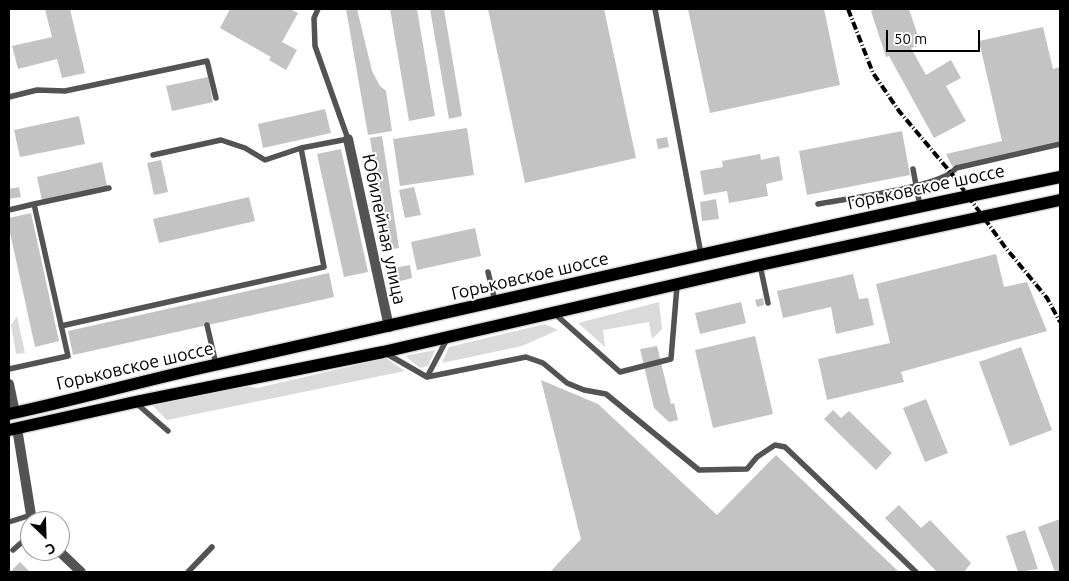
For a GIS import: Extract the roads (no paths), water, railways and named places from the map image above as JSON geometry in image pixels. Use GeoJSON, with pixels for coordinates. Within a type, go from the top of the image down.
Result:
{"type":"FeatureCollection","features":[{"type":"Feature","properties":{"kind":"main road","name":"Горьковское шоссе"},"geometry":{"type":"LineString","coordinates":[[12,413],[216,364],[495,303],[701,254],[1060,177]]}},
{"type":"Feature","properties":{"kind":"main road","name":"Горьковское шоссе"},"geometry":{"type":"LineString","coordinates":[[13,429],[135,402],[383,352],[554,312],[677,286],[760,265],[1060,200]]}},
{"type":"Feature","properties":{"kind":"street","name":"Юбилейная улица"},"geometry":{"type":"LineString","coordinates":[[348,139],[389,327]]}},
{"type":"Feature","properties":{"kind":"street"},"geometry":{"type":"LineString","coordinates":[[9,384],[12,413]]}},
{"type":"Feature","properties":{"kind":"street"},"geometry":{"type":"LineString","coordinates":[[13,429],[31,511]]}},
{"type":"Feature","properties":{"kind":"street"},"geometry":{"type":"LineString","coordinates":[[69,561],[81,572]]}},
{"type":"Feature","properties":{"kind":"lane"},"geometry":{"type":"LineString","coordinates":[[153,155],[221,140],[245,148],[265,160],[301,148],[348,139],[315,46],[314,18],[318,9]]}},
{"type":"Feature","properties":{"kind":"lane"},"geometry":{"type":"LineString","coordinates":[[655,9],[701,254]]}},
{"type":"Feature","properties":{"kind":"lane"},"geometry":{"type":"LineString","coordinates":[[9,97],[37,90],[65,91],[207,61],[216,98]]}},
{"type":"Feature","properties":{"kind":"lane"},"geometry":{"type":"LineString","coordinates":[[818,204],[916,186],[952,174],[956,168],[1060,144]]}},
{"type":"Feature","properties":{"kind":"lane"},"geometry":{"type":"LineString","coordinates":[[61,326],[202,298],[324,267],[301,148]]}},
{"type":"Feature","properties":{"kind":"lane"},"geometry":{"type":"LineString","coordinates":[[913,169],[920,206]]}},
{"type":"Feature","properties":{"kind":"lane"},"geometry":{"type":"LineString","coordinates":[[9,210],[109,188]]}},
{"type":"Feature","properties":{"kind":"lane"},"geometry":{"type":"LineString","coordinates":[[9,369],[68,356],[34,204]]}},
{"type":"Feature","properties":{"kind":"lane"},"geometry":{"type":"LineString","coordinates":[[760,265],[768,303]]}},
{"type":"Feature","properties":{"kind":"lane"},"geometry":{"type":"LineString","coordinates":[[488,272],[495,303]]}},
{"type":"Feature","properties":{"kind":"lane"},"geometry":{"type":"LineString","coordinates":[[554,312],[620,372],[671,359],[677,286]]}},
{"type":"Feature","properties":{"kind":"lane"},"geometry":{"type":"LineString","coordinates":[[208,325],[216,364]]}},
{"type":"Feature","properties":{"kind":"lane"},"geometry":{"type":"LineString","coordinates":[[427,377],[448,337]]}},
{"type":"Feature","properties":{"kind":"lane"},"geometry":{"type":"LineString","coordinates":[[383,352],[427,377],[526,357],[543,363],[567,383],[584,390],[606,394],[699,470],[747,469],[757,457],[775,445],[785,448],[916,572]]}},
{"type":"Feature","properties":{"kind":"lane"},"geometry":{"type":"LineString","coordinates":[[135,402],[168,431]]}},
{"type":"Feature","properties":{"kind":"lane"},"geometry":{"type":"LineString","coordinates":[[13,550],[20,544]]}},
{"type":"Feature","properties":{"kind":"lane"},"geometry":{"type":"LineString","coordinates":[[188,572],[212,547]]}},
{"type":"Feature","properties":{"kind":"railway"},"geometry":{"type":"LineString","coordinates":[[848,9],[873,73],[899,111],[952,174],[1005,247],[1047,298],[1060,322]]}}]}
